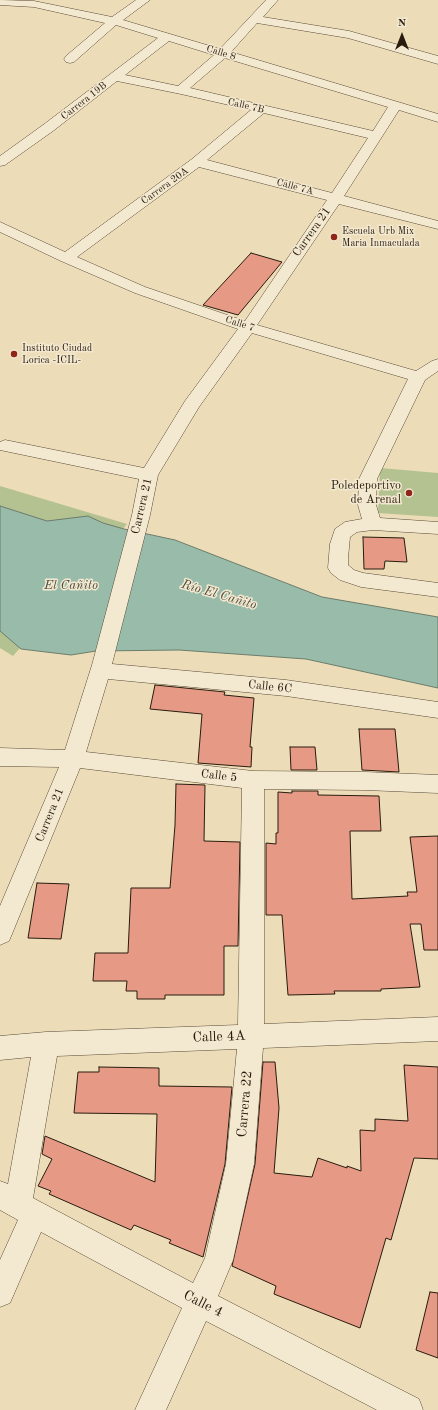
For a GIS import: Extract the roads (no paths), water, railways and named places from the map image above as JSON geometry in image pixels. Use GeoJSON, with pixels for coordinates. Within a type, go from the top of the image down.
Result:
{"type":"FeatureCollection","features":[{"type":"Feature","properties":{"kind":"street"},"geometry":{"type":"LineString","coordinates":[[70,59],[114,21],[144,0]]}},
{"type":"Feature","properties":{"kind":"street"},"geometry":{"type":"LineString","coordinates":[[181,90],[222,53],[272,0]]}},
{"type":"Feature","properties":{"kind":"street","name":"Calle 8"},"geometry":{"type":"LineString","coordinates":[[0,2],[34,4],[114,21],[438,118]]}},
{"type":"Feature","properties":{"kind":"street"},"geometry":{"type":"LineString","coordinates":[[254,19],[349,35],[438,60]]}},
{"type":"Feature","properties":{"kind":"street","name":"Carrera 19B"},"geometry":{"type":"LineString","coordinates":[[0,162],[48,128],[167,37]]}},
{"type":"Feature","properties":{"kind":"street","name":"Calle 7B"},"geometry":{"type":"LineString","coordinates":[[115,77],[181,90],[377,136]]}},
{"type":"Feature","properties":{"kind":"street","name":"Carrera 21"},"geometry":{"type":"LineString","coordinates":[[0,934],[7,901],[73,759],[102,668],[141,515],[148,476],[190,405],[248,327],[336,198],[396,105]]}},
{"type":"Feature","properties":{"kind":"street","name":"Carrera 20A"},"geometry":{"type":"LineString","coordinates":[[66,258],[198,162],[261,109]]}},
{"type":"Feature","properties":{"kind":"street","name":"Calle 7A"},"geometry":{"type":"LineString","coordinates":[[198,162],[438,225]]}},
{"type":"Feature","properties":{"kind":"street","name":"Calle 7"},"geometry":{"type":"LineString","coordinates":[[0,226],[66,258],[140,290],[248,327],[418,377]]}},
{"type":"Feature","properties":{"kind":"street"},"geometry":{"type":"LineString","coordinates":[[373,524],[367,505],[368,479],[418,377],[438,364]]}},
{"type":"Feature","properties":{"kind":"street"},"geometry":{"type":"LineString","coordinates":[[5,446],[148,476]]}},
{"type":"Feature","properties":{"kind":"street"},"geometry":{"type":"LineString","coordinates":[[438,528],[373,524],[352,526],[342,534],[339,544],[338,568],[347,575],[361,580],[438,590]]}},
{"type":"Feature","properties":{"kind":"street","name":"Calle 6C"},"geometry":{"type":"LineString","coordinates":[[102,668],[286,688],[438,710]]}},
{"type":"Feature","properties":{"kind":"street","name":"Calle 5"},"geometry":{"type":"LineString","coordinates":[[0,757],[73,759],[253,780],[365,781],[438,784]]}},
{"type":"Feature","properties":{"kind":"street","name":"Carrera 22"},"geometry":{"type":"LineString","coordinates":[[150,1410],[219,1260],[240,1164],[251,1036],[253,780]]}},
{"type":"Feature","properties":{"kind":"street","name":"Calle 4A"},"geometry":{"type":"LineString","coordinates":[[0,1048],[46,1044],[438,1029]]}},
{"type":"Feature","properties":{"kind":"street"},"geometry":{"type":"LineString","coordinates":[[0,1293],[46,1044]]}},
{"type":"Feature","properties":{"kind":"street","name":"Calle 4"},"geometry":{"type":"LineString","coordinates":[[17,1204],[200,1302],[408,1410]]}},
{"type":"Feature","properties":{"kind":"water","name":"El Cañito"},"geometry":{"type":"Polygon","coordinates":[[[0,506],[47,521],[88,516],[103,523],[124,529],[175,540],[322,597],[438,617],[438,688],[306,659],[179,650],[96,651],[71,655],[21,649],[0,631],[0,506]]]}},
{"type":"Feature","properties":{"kind":"place","name":"Escuela Urb Mix Maria Inmaculada"},"geometry":{"type":"Point","coordinates":[334,237]}},
{"type":"Feature","properties":{"kind":"place","name":"Instituto Ciudad Lorica -ICIL-"},"geometry":{"type":"Point","coordinates":[14,354]}},
{"type":"Feature","properties":{"kind":"place","name":"Poledeportivo de Arenal"},"geometry":{"type":"Point","coordinates":[409,493]}},
{"type":"Feature","properties":{"kind":"water label","name":"Río El Cañito"},"geometry":{"type":"Point","coordinates":[219,595]}}]}
